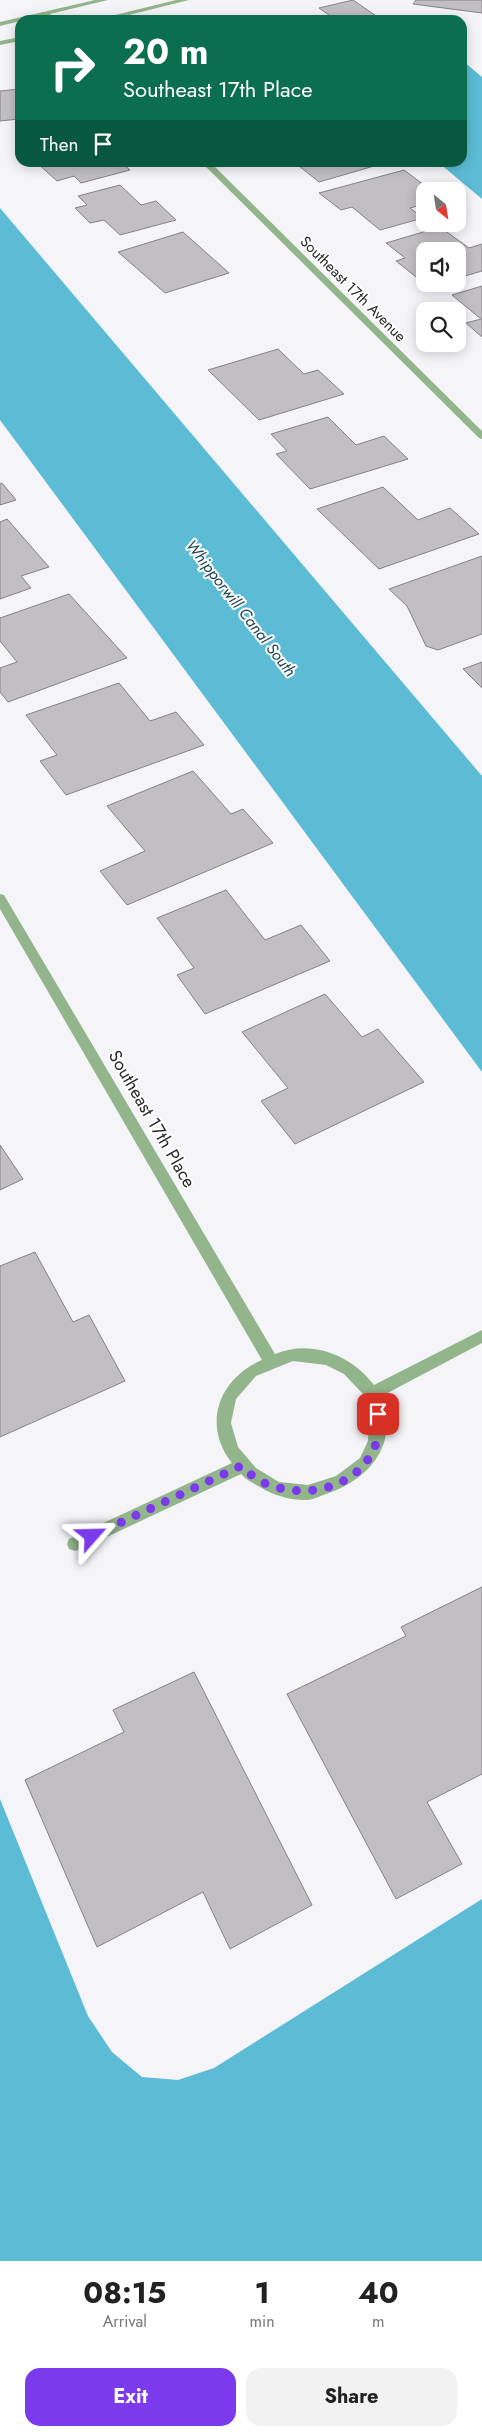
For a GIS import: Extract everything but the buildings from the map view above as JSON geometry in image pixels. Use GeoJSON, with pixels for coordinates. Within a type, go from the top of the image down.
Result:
{"type":"FeatureCollection","features":[{"type":"Feature","properties":{"kind":"street"},"geometry":{"type":"LineString","coordinates":[[40,15],[104,0]]}},
{"type":"Feature","properties":{"kind":"street"},"geometry":{"type":"LineString","coordinates":[[120,15],[185,0]]}},
{"type":"Feature","properties":{"kind":"street"},"geometry":{"type":"LineString","coordinates":[[0,24],[15,21]]}},
{"type":"Feature","properties":{"kind":"street"},"geometry":{"type":"LineString","coordinates":[[0,43],[15,40]]}},
{"type":"Feature","properties":{"kind":"street","name":"Southeast 17th Avenue"},"geometry":{"type":"LineString","coordinates":[[210,167],[482,436]]}},
{"type":"Feature","properties":{"kind":"street","name":"Southeast 17th Place"},"geometry":{"type":"LineString","coordinates":[[0,898],[270,1360]]}},
{"type":"Feature","properties":{"kind":"street"},"geometry":{"type":"LineString","coordinates":[[372,1393],[482,1336]]}},
{"type":"Feature","properties":{"kind":"street"},"geometry":{"type":"LineString","coordinates":[[292,1354],[316,1356],[338,1362],[357,1376],[372,1393],[378,1414],[379,1436],[370,1456],[354,1474],[334,1486],[309,1492],[283,1490],[260,1481],[241,1466],[229,1447],[224,1426],[225,1405],[234,1386],[250,1371],[270,1360],[292,1354]]}},
{"type":"Feature","properties":{"kind":"street"},"geometry":{"type":"LineString","coordinates":[[76,1544],[241,1466]]}},
{"type":"Feature","properties":{"kind":"water"},"geometry":{"type":"Polygon","coordinates":[[[467,64],[482,77],[482,199],[466,186],[466,182],[462,182],[444,167],[467,167],[467,64]]]}},
{"type":"Feature","properties":{"kind":"water","name":"Whipporwill Canal South"},"geometry":{"type":"Polygon","coordinates":[[[0,208],[482,776],[482,1072],[0,420],[0,208]]]}},
{"type":"Feature","properties":{"kind":"water"},"geometry":{"type":"Polygon","coordinates":[[[0,1799],[88,2016],[112,2052],[142,2077],[178,2080],[214,2068],[482,1899],[482,2261],[0,2261],[0,1799]]]}},
{"type":"Feature","properties":{"kind":"route"},"geometry":{"type":"LineString","coordinates":[[92,1536],[241,1466],[260,1481],[283,1490],[309,1492],[334,1486],[354,1474],[370,1456],[379,1436],[378,1414]]}}]}
